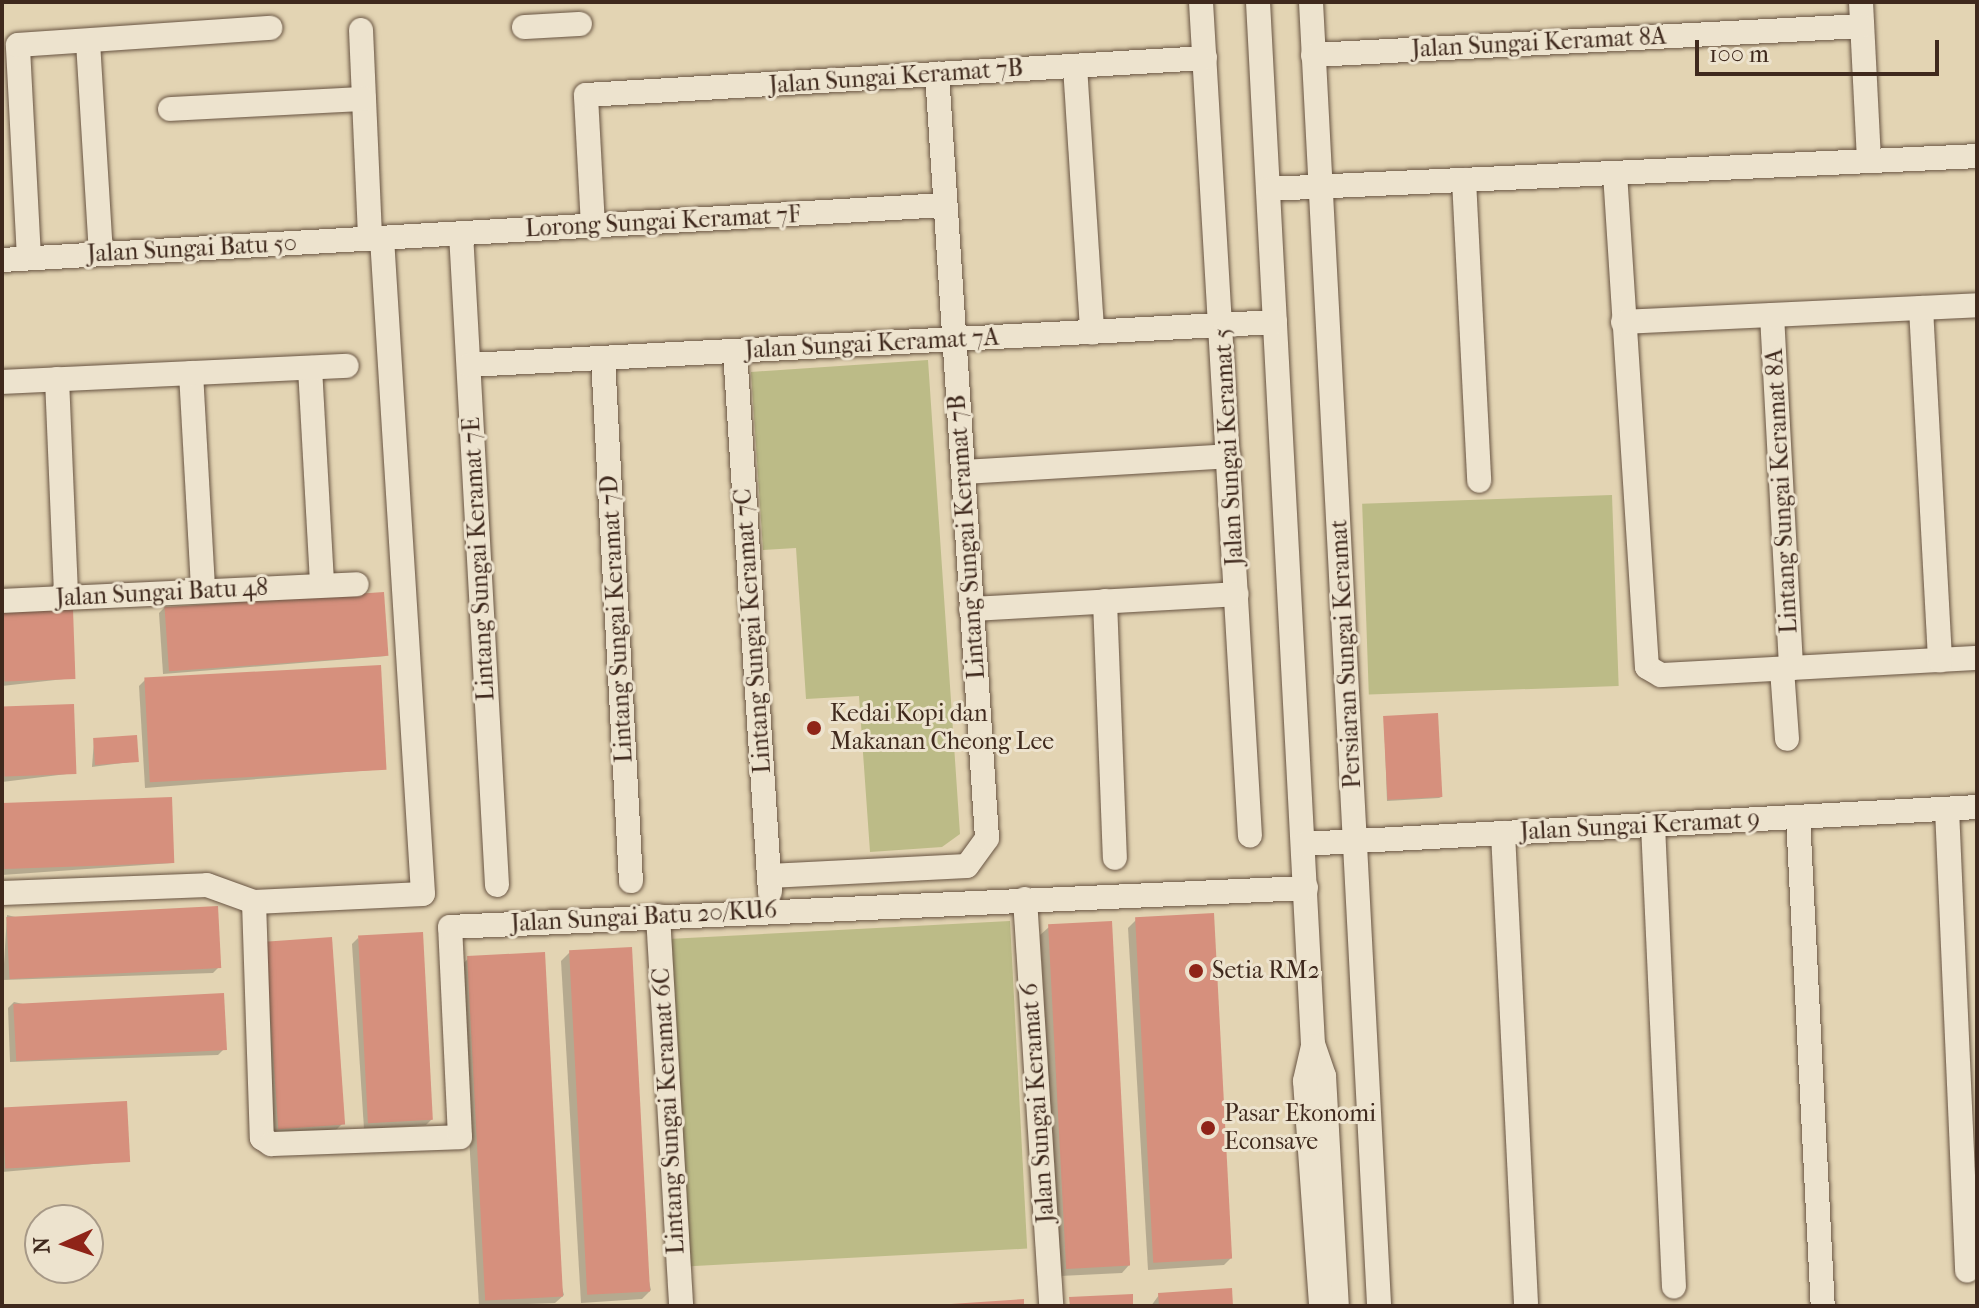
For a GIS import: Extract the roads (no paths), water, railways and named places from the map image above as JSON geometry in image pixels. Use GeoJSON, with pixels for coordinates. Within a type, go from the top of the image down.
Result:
{"type":"FeatureCollection","features":[{"type":"Feature","properties":{"kind":"street","name":"Jalan Sungai Keramat 5"},"geometry":{"type":"LineString","coordinates":[[1201,2],[1250,836]]}},
{"type":"Feature","properties":{"kind":"street"},"geometry":{"type":"LineString","coordinates":[[1258,2],[1306,888],[1313,1044],[1305,1081],[1321,1306]]}},
{"type":"Feature","properties":{"kind":"street","name":"Persiaran Sungai Keramat"},"geometry":{"type":"LineString","coordinates":[[1311,2],[1379,1306]]}},
{"type":"Feature","properties":{"kind":"street"},"geometry":{"type":"LineString","coordinates":[[1861,14],[1869,161]]}},
{"type":"Feature","properties":{"kind":"street","name":"Jalan Sungai Keramat 8A"},"geometry":{"type":"LineString","coordinates":[[1313,55],[1861,14]]}},
{"type":"Feature","properties":{"kind":"street"},"geometry":{"type":"LineString","coordinates":[[524,27],[580,24]]}},
{"type":"Feature","properties":{"kind":"street"},"geometry":{"type":"LineString","coordinates":[[29,258],[12,118],[10,46],[270,28]]}},
{"type":"Feature","properties":{"kind":"street"},"geometry":{"type":"LineString","coordinates":[[254,902],[265,1143],[460,1137],[450,927],[423,894],[361,30]]}},
{"type":"Feature","properties":{"kind":"street"},"geometry":{"type":"LineString","coordinates":[[88,42],[101,254]]}},
{"type":"Feature","properties":{"kind":"street","name":"Jalan Sungai Keramat 7B"},"geometry":{"type":"LineString","coordinates":[[593,226],[586,95],[1205,58]]}},
{"type":"Feature","properties":{"kind":"street"},"geometry":{"type":"LineString","coordinates":[[1075,66],[1092,332]]}},
{"type":"Feature","properties":{"kind":"street","name":"Lintang Sungai Keramat 7B"},"geometry":{"type":"LineString","coordinates":[[769,876],[967,866],[980,857],[987,838],[937,74]]}},
{"type":"Feature","properties":{"kind":"street"},"geometry":{"type":"LineString","coordinates":[[170,109],[364,99]]}},
{"type":"Feature","properties":{"kind":"street"},"geometry":{"type":"LineString","coordinates":[[1268,189],[1977,156]]}},
{"type":"Feature","properties":{"kind":"street"},"geometry":{"type":"LineString","coordinates":[[1615,173],[1647,667],[1661,675],[1977,658]]}},
{"type":"Feature","properties":{"kind":"street"},"geometry":{"type":"LineString","coordinates":[[1464,180],[1479,481]]}},
{"type":"Feature","properties":{"kind":"street","name":"Lorong Sungai Keramat 7F"},"geometry":{"type":"LineString","coordinates":[[376,238],[944,205]]}},
{"type":"Feature","properties":{"kind":"street","name":"Lintang Sungai Keramat 7E"},"geometry":{"type":"LineString","coordinates":[[461,233],[497,885]]}},
{"type":"Feature","properties":{"kind":"street","name":"Jalan Sungai Batu 50"},"geometry":{"type":"LineString","coordinates":[[2,260],[376,238]]}},
{"type":"Feature","properties":{"kind":"street"},"geometry":{"type":"LineString","coordinates":[[1623,322],[1977,305]]}},
{"type":"Feature","properties":{"kind":"street"},"geometry":{"type":"LineString","coordinates":[[1921,308],[1940,660]]}},
{"type":"Feature","properties":{"kind":"street","name":"Lintang Sungai Keramat 8A"},"geometry":{"type":"LineString","coordinates":[[1772,315],[1787,669],[1787,739]]}},
{"type":"Feature","properties":{"kind":"street","name":"Jalan Sungai Keramat 7A"},"geometry":{"type":"LineString","coordinates":[[469,365],[1275,322]]}},
{"type":"Feature","properties":{"kind":"street","name":"Lintang Sungai Keramat 7C"},"geometry":{"type":"LineString","coordinates":[[735,351],[771,910]]}},
{"type":"Feature","properties":{"kind":"street","name":"Lintang Sungai Keramat 7D"},"geometry":{"type":"LineString","coordinates":[[603,358],[631,881]]}},
{"type":"Feature","properties":{"kind":"street"},"geometry":{"type":"LineString","coordinates":[[2,382],[347,366]]}},
{"type":"Feature","properties":{"kind":"street"},"geometry":{"type":"LineString","coordinates":[[310,368],[322,585]]}},
{"type":"Feature","properties":{"kind":"street"},"geometry":{"type":"LineString","coordinates":[[191,373],[203,591]]}},
{"type":"Feature","properties":{"kind":"street"},"geometry":{"type":"LineString","coordinates":[[57,379],[66,598]]}},
{"type":"Feature","properties":{"kind":"street"},"geometry":{"type":"LineString","coordinates":[[963,472],[1229,456]]}},
{"type":"Feature","properties":{"kind":"street","name":"Jalan Sungai Batu 48"},"geometry":{"type":"LineString","coordinates":[[2,601],[357,584]]}},
{"type":"Feature","properties":{"kind":"street"},"geometry":{"type":"LineString","coordinates":[[971,609],[1237,594]]}},
{"type":"Feature","properties":{"kind":"street"},"geometry":{"type":"LineString","coordinates":[[1105,601],[1115,858]]}},
{"type":"Feature","properties":{"kind":"street","name":"Jalan Sungai Keramat 9"},"geometry":{"type":"LineString","coordinates":[[1303,844],[1977,807]]}},
{"type":"Feature","properties":{"kind":"street"},"geometry":{"type":"LineString","coordinates":[[1947,809],[1967,1271]]}},
{"type":"Feature","properties":{"kind":"street"},"geometry":{"type":"LineString","coordinates":[[1798,817],[1823,1306]]}},
{"type":"Feature","properties":{"kind":"street"},"geometry":{"type":"LineString","coordinates":[[1653,825],[1674,1287]]}},
{"type":"Feature","properties":{"kind":"street"},"geometry":{"type":"LineString","coordinates":[[1503,833],[1526,1303]]}},
{"type":"Feature","properties":{"kind":"street"},"geometry":{"type":"LineString","coordinates":[[2,893],[207,885],[254,902],[423,894]]}},
{"type":"Feature","properties":{"kind":"street","name":"Jalan Sungai Batu 20/KU6"},"geometry":{"type":"LineString","coordinates":[[450,927],[1306,888]]}},
{"type":"Feature","properties":{"kind":"street","name":"Jalan Sungai Keramat 6"},"geometry":{"type":"LineString","coordinates":[[1025,899],[1051,1306]]}},
{"type":"Feature","properties":{"kind":"street","name":"Lintang Sungai Keramat 6C"},"geometry":{"type":"LineString","coordinates":[[658,916],[681,1306]]}},
{"type":"Feature","properties":{"kind":"street"},"geometry":{"type":"LineString","coordinates":[[1313,1044],[1324,1076],[1337,1306]]}},
{"type":"Feature","properties":{"kind":"place","name":"Kedai Kopi dan Makanan Cheong Lee"},"geometry":{"type":"Point","coordinates":[814,728]}},
{"type":"Feature","properties":{"kind":"place","name":"Setia RM2"},"geometry":{"type":"Point","coordinates":[1196,971]}},
{"type":"Feature","properties":{"kind":"place","name":"Pasar Ekonomi Econsave"},"geometry":{"type":"Point","coordinates":[1208,1128]}}]}
